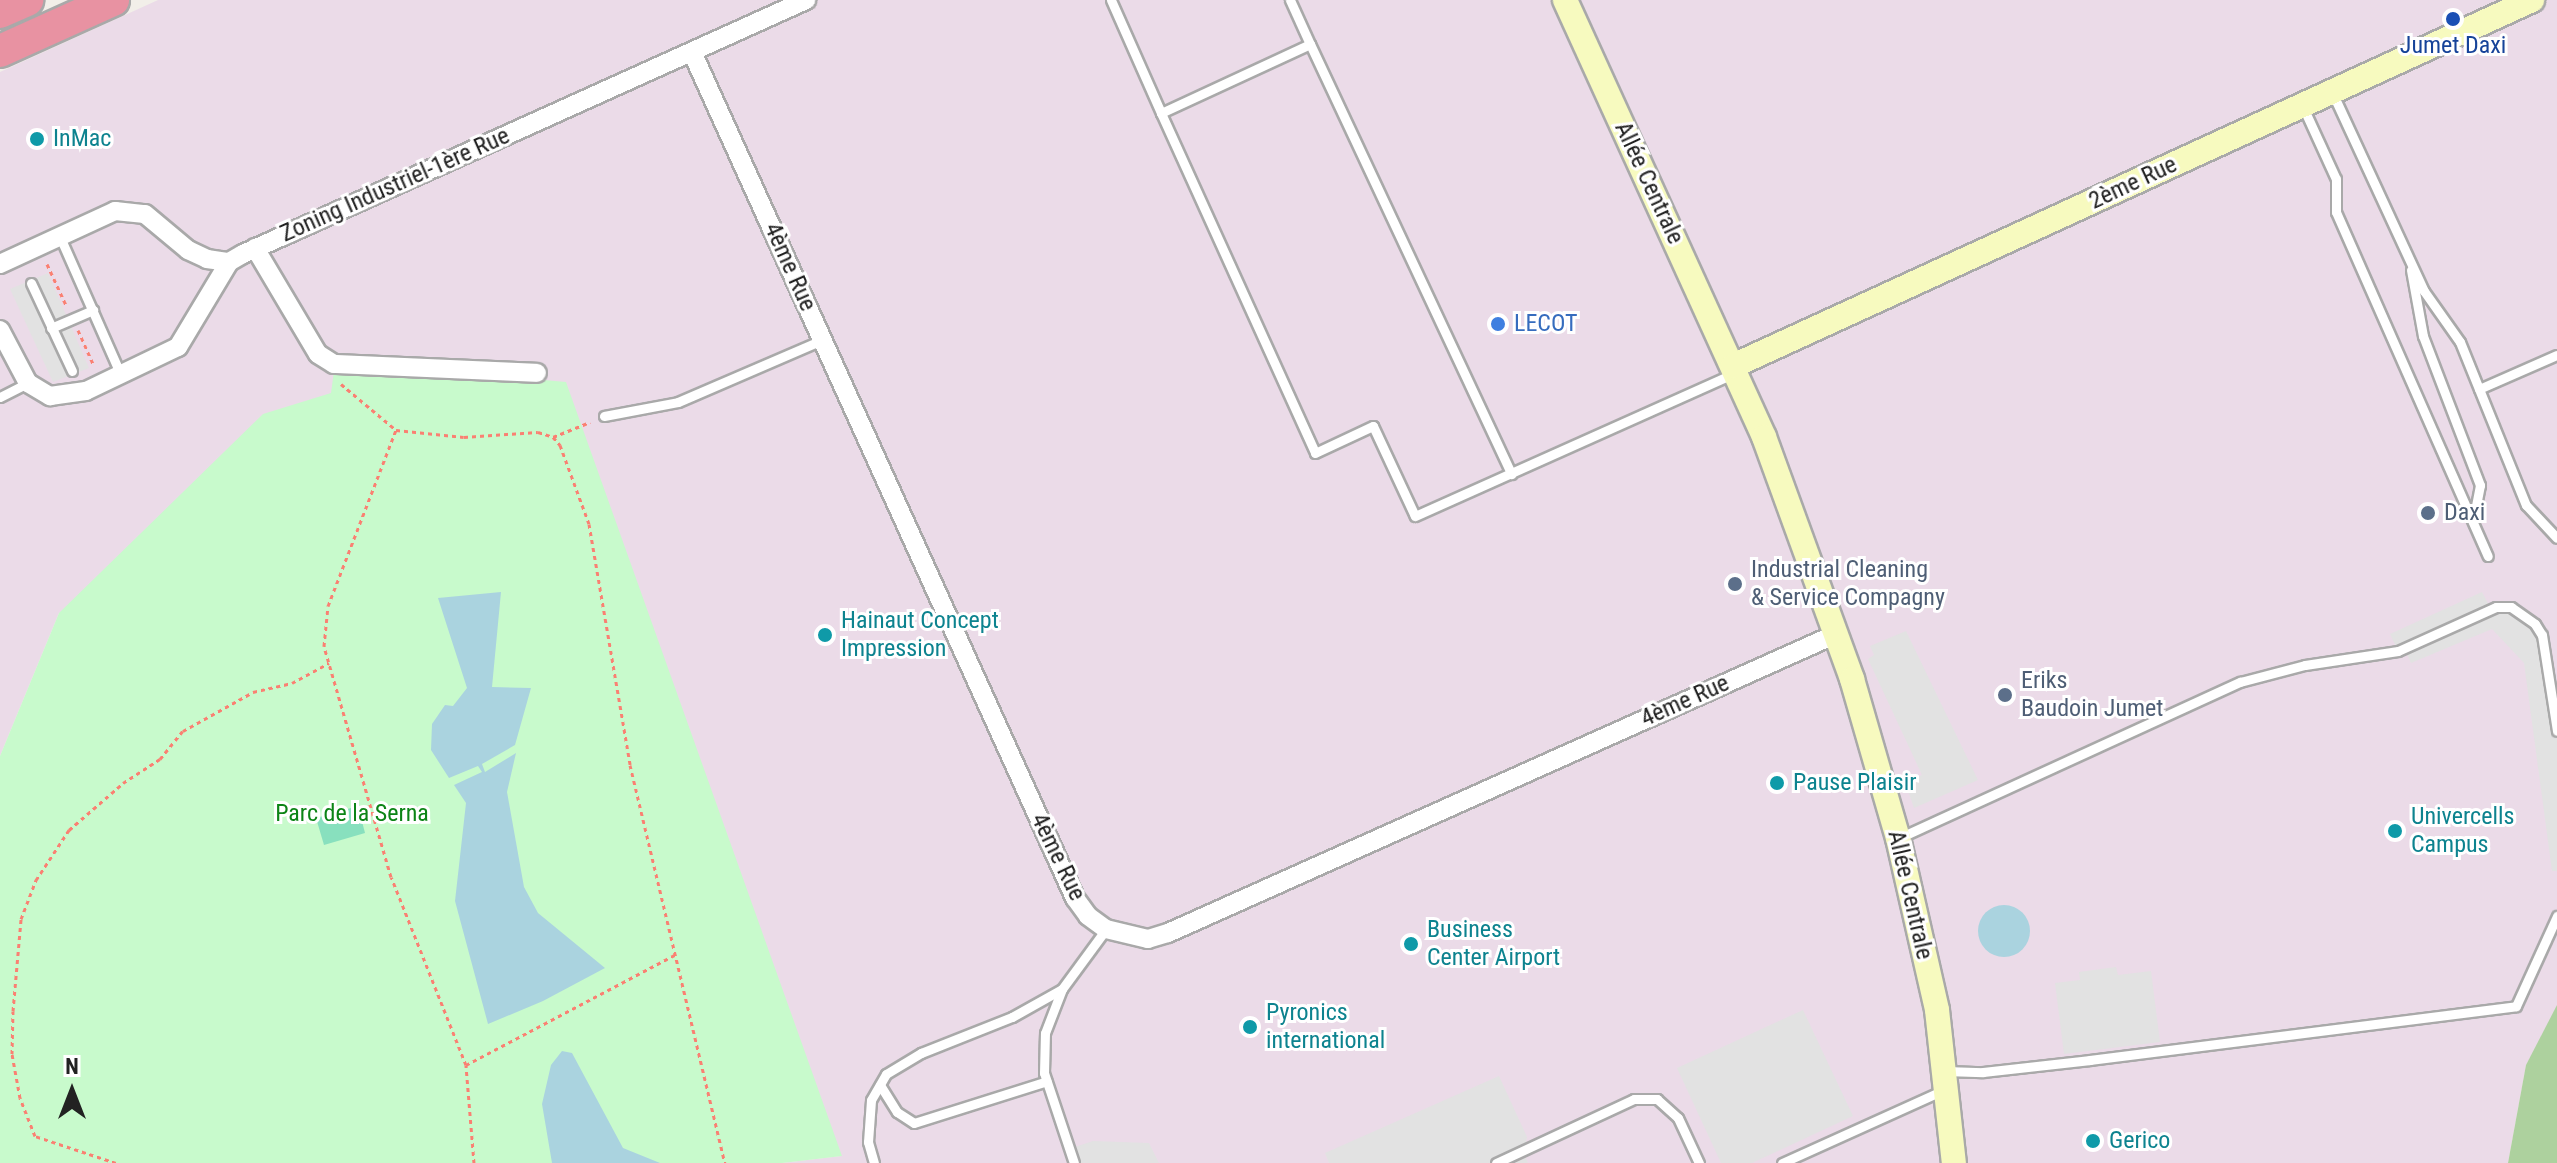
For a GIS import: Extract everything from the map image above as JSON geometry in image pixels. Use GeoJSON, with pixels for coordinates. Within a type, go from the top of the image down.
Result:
{"type":"FeatureCollection","features":[{"type":"Feature","properties":{"kind":"highway"},"geometry":{"type":"LineString","coordinates":[[0,12],[27,0]]}},
{"type":"Feature","properties":{"kind":"highway"},"geometry":{"type":"LineString","coordinates":[[0,51],[113,0]]}},
{"type":"Feature","properties":{"kind":"street","name":"Zoning Industriel-1ère Rue"},"geometry":{"type":"LineString","coordinates":[[324,360],[255,248],[806,0]]}},
{"type":"Feature","properties":{"kind":"street","name":"Allée Centrale"},"geometry":{"type":"LineString","coordinates":[[1565,0],[1735,369],[1809,554],[1836,634],[1898,838],[1937,1010],[1954,1163]]}},
{"type":"Feature","properties":{"kind":"street","name":"2ème Rue"},"geometry":{"type":"LineString","coordinates":[[1735,369],[2532,0]]}},
{"type":"Feature","properties":{"kind":"street","name":"4ème Rue"},"geometry":{"type":"LineString","coordinates":[[692,52],[1075,898],[1088,916],[1106,929],[1148,939],[1168,933],[1836,634]]}},
{"type":"Feature","properties":{"kind":"street"},"geometry":{"type":"LineString","coordinates":[[0,264],[115,211],[145,214],[188,250],[207,259],[229,262]]}},
{"type":"Feature","properties":{"kind":"street"},"geometry":{"type":"LineString","coordinates":[[0,330],[28,383],[50,396],[86,391],[178,347],[229,262],[255,248]]}},
{"type":"Feature","properties":{"kind":"street"},"geometry":{"type":"LineString","coordinates":[[324,360],[353,367],[537,373]]}},
{"type":"Feature","properties":{"kind":"lane"},"geometry":{"type":"LineString","coordinates":[[1111,0],[1315,453],[1373,426],[1415,516],[1735,369]]}},
{"type":"Feature","properties":{"kind":"lane"},"geometry":{"type":"LineString","coordinates":[[1290,0],[1511,474]]}},
{"type":"Feature","properties":{"kind":"lane"},"geometry":{"type":"LineString","coordinates":[[1161,113],[1310,44]]}},
{"type":"Feature","properties":{"kind":"lane"},"geometry":{"type":"LineString","coordinates":[[2332,92],[2424,291],[2460,342],[2526,505],[2557,538]]}},
{"type":"Feature","properties":{"kind":"lane"},"geometry":{"type":"LineString","coordinates":[[2302,106],[2336,179],[2336,212],[2488,556]]}},
{"type":"Feature","properties":{"kind":"lane"},"geometry":{"type":"LineString","coordinates":[[60,237],[121,375]]}},
{"type":"Feature","properties":{"kind":"lane"},"geometry":{"type":"LineString","coordinates":[[2408,255],[2423,336],[2480,485],[2473,521]]}},
{"type":"Feature","properties":{"kind":"lane"},"geometry":{"type":"LineString","coordinates":[[31,283],[72,371]]}},
{"type":"Feature","properties":{"kind":"lane"},"geometry":{"type":"LineString","coordinates":[[51,328],[93,310]]}},
{"type":"Feature","properties":{"kind":"lane"},"geometry":{"type":"LineString","coordinates":[[604,416],[678,402],[822,340]]}},
{"type":"Feature","properties":{"kind":"lane"},"geometry":{"type":"LineString","coordinates":[[2479,389],[2557,355]]}},
{"type":"Feature","properties":{"kind":"lane"},"geometry":{"type":"LineString","coordinates":[[0,397],[28,383]]}},
{"type":"Feature","properties":{"kind":"lane"},"geometry":{"type":"LineString","coordinates":[[1898,838],[2240,682],[2305,665],[2398,651],[2496,607],[2511,607],[2535,624],[2542,635],[2557,731]]}},
{"type":"Feature","properties":{"kind":"lane"},"geometry":{"type":"LineString","coordinates":[[1782,1163],[1946,1080],[1983,1072],[2516,1006],[2557,916]]}},
{"type":"Feature","properties":{"kind":"lane"},"geometry":{"type":"LineString","coordinates":[[1074,1163],[1047,1081],[1045,1033],[1062,989],[1106,929]]}},
{"type":"Feature","properties":{"kind":"lane"},"geometry":{"type":"LineString","coordinates":[[874,1163],[868,1142],[871,1100],[886,1074],[921,1053],[1012,1017],[1062,989]]}},
{"type":"Feature","properties":{"kind":"lane"},"geometry":{"type":"LineString","coordinates":[[880,1085],[897,1112],[914,1123],[1047,1081]]}},
{"type":"Feature","properties":{"kind":"lane"},"geometry":{"type":"LineString","coordinates":[[1496,1163],[1634,1099],[1657,1099],[1678,1118],[1699,1163]]}},
{"type":"Feature","properties":{"kind":"path"},"geometry":{"type":"LineString","coordinates":[[324,360],[329,374],[396,430],[464,437],[538,432],[553,437],[560,445],[589,524],[630,765],[725,1163]]}},
{"type":"Feature","properties":{"kind":"path"},"geometry":{"type":"LineString","coordinates":[[553,437],[604,416]]}},
{"type":"Feature","properties":{"kind":"path"},"geometry":{"type":"LineString","coordinates":[[396,430],[328,606],[324,646],[391,877],[466,1065],[474,1163]]}},
{"type":"Feature","properties":{"kind":"path"},"geometry":{"type":"LineString","coordinates":[[116,1163],[35,1136],[20,1098],[12,1054],[13,1011],[21,919],[36,880],[69,830],[123,783],[160,759],[183,731],[253,692],[292,683],[329,663]]}},
{"type":"Feature","properties":{"kind":"path"},"geometry":{"type":"LineString","coordinates":[[466,1065],[675,955]]}},
{"type":"Feature","properties":{"kind":"shaded area"},"geometry":{"type":"Polygon","coordinates":[[[158,0],[2557,0],[2557,1012],[2526,1065],[2508,1163],[782,1163],[841,1156],[59,613],[0,756],[0,72],[158,0]]]}},
{"type":"Feature","properties":{"kind":"shaded area"},"geometry":{"type":"Polygon","coordinates":[[[48,273],[89,368],[53,382],[10,289],[48,273]]]}},
{"type":"Feature","properties":{"kind":"shaded area"},"geometry":{"type":"Polygon","coordinates":[[[2482,592],[2491,609],[2511,607],[2535,624],[2552,685],[2557,684],[2557,871],[2552,871],[2524,663],[2492,629],[2411,663],[2404,648],[2398,651],[2390,634],[2482,592]]]}},
{"type":"Feature","properties":{"kind":"shaded area"},"geometry":{"type":"Polygon","coordinates":[[[1906,631],[1978,780],[1914,808],[1905,782],[1922,775],[1868,659],[1874,655],[1870,646],[1906,631]]]}},
{"type":"Feature","properties":{"kind":"shaded area"},"geometry":{"type":"Polygon","coordinates":[[[2116,967],[2118,975],[2151,971],[2160,1042],[2064,1054],[2055,983],[2080,980],[2079,972],[2116,967]]]}},
{"type":"Feature","properties":{"kind":"shaded area"},"geometry":{"type":"Polygon","coordinates":[[[1803,1010],[1853,1116],[1752,1163],[1721,1163],[1677,1068],[1803,1010]]]}},
{"type":"Feature","properties":{"kind":"shaded area"},"geometry":{"type":"Polygon","coordinates":[[[1499,1076],[1527,1137],[1524,1153],[1528,1163],[1329,1163],[1325,1153],[1499,1076]]]}},
{"type":"Feature","properties":{"kind":"shaded area"},"geometry":{"type":"Polygon","coordinates":[[[1093,1141],[1149,1143],[1159,1163],[1074,1163],[1069,1149],[1093,1141]]]}},
{"type":"Feature","properties":{"kind":"green space","name":"Parc de la Serna"},"geometry":{"type":"Polygon","coordinates":[[[334,371],[537,373],[544,380],[566,382],[842,1156],[782,1163],[0,1163],[0,756],[59,613],[263,414],[331,393],[334,371]]]}},
{"type":"Feature","properties":{"kind":"green space"},"geometry":{"type":"Polygon","coordinates":[[[358,806],[365,833],[324,845],[316,818],[358,806]]]}},
{"type":"Feature","properties":{"kind":"green space"},"geometry":{"type":"Polygon","coordinates":[[[2557,1005],[2557,1163],[2508,1163],[2526,1065],[2557,1005]]]}},
{"type":"Feature","properties":{"kind":"water"},"geometry":{"type":"Polygon","coordinates":[[[501,592],[492,687],[531,688],[515,745],[482,764],[485,772],[516,753],[507,792],[524,887],[538,913],[605,968],[543,1001],[488,1024],[455,901],[466,803],[454,785],[482,772],[478,766],[449,778],[431,750],[432,724],[445,705],[453,706],[467,688],[438,598],[501,592]]]}},
{"type":"Feature","properties":{"kind":"water"},"geometry":{"type":"Polygon","coordinates":[[[2004,905],[2023,912],[2030,931],[2023,950],[2004,957],[1985,950],[1978,931],[1985,912],[2004,905]]]}},
{"type":"Feature","properties":{"kind":"water"},"geometry":{"type":"Polygon","coordinates":[[[562,1051],[572,1053],[623,1148],[660,1163],[552,1163],[542,1104],[551,1065],[562,1051]]]}},
{"type":"Feature","properties":{"kind":"place","name":"Jumet Daxi"},"geometry":{"type":"Point","coordinates":[2453,19]}},
{"type":"Feature","properties":{"kind":"place","name":"InMac"},"geometry":{"type":"Point","coordinates":[37,139]}},
{"type":"Feature","properties":{"kind":"place","name":"LECOT"},"geometry":{"type":"Point","coordinates":[1498,324]}},
{"type":"Feature","properties":{"kind":"place","name":"Daxi"},"geometry":{"type":"Point","coordinates":[2428,513]}},
{"type":"Feature","properties":{"kind":"place","name":"Industrial Cleaning & Service Compagny"},"geometry":{"type":"Point","coordinates":[1735,584]}},
{"type":"Feature","properties":{"kind":"place","name":"Hainaut Concept Impression"},"geometry":{"type":"Point","coordinates":[825,635]}},
{"type":"Feature","properties":{"kind":"place","name":"Eriks Baudoin Jumet"},"geometry":{"type":"Point","coordinates":[2005,695]}},
{"type":"Feature","properties":{"kind":"place","name":"Pause Plaisir"},"geometry":{"type":"Point","coordinates":[1777,783]}},
{"type":"Feature","properties":{"kind":"place","name":"Univercells Campus"},"geometry":{"type":"Point","coordinates":[2395,831]}},
{"type":"Feature","properties":{"kind":"place","name":"Business Center Airport"},"geometry":{"type":"Point","coordinates":[1411,944]}},
{"type":"Feature","properties":{"kind":"place","name":"Pyronics international"},"geometry":{"type":"Point","coordinates":[1250,1027]}},
{"type":"Feature","properties":{"kind":"place","name":"Gerico"},"geometry":{"type":"Point","coordinates":[2093,1141]}}]}
